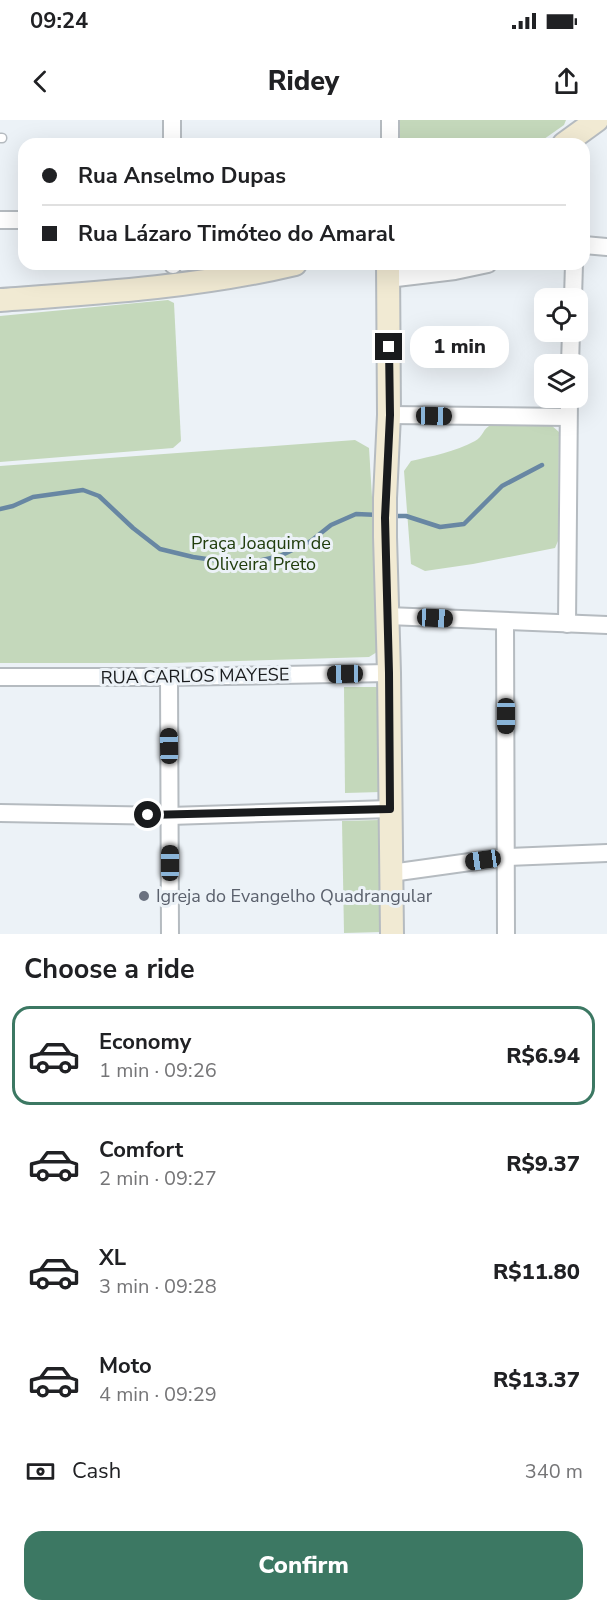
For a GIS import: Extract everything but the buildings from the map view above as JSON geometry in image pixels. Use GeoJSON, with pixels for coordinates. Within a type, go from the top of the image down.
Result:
{"type":"FeatureCollection","features":[{"type":"Feature","properties":{"kind":"main road"},"geometry":{"type":"LineString","coordinates":[[575,136],[597,120]]}},
{"type":"Feature","properties":{"kind":"main road"},"geometry":{"type":"LineString","coordinates":[[0,300],[152,289],[271,270]]}},
{"type":"Feature","properties":{"kind":"main road"},"geometry":{"type":"LineString","coordinates":[[388,271],[390,415],[385,537],[392,934]]}},
{"type":"Feature","properties":{"kind":"street"},"geometry":{"type":"LineString","coordinates":[[172,120],[172,138]]}},
{"type":"Feature","properties":{"kind":"street"},"geometry":{"type":"LineString","coordinates":[[390,120],[390,138]]}},
{"type":"Feature","properties":{"kind":"street"},"geometry":{"type":"LineString","coordinates":[[0,220],[18,220]]}},
{"type":"Feature","properties":{"kind":"street"},"geometry":{"type":"LineString","coordinates":[[590,246],[607,247]]}},
{"type":"Feature","properties":{"kind":"street"},"geometry":{"type":"LineString","coordinates":[[388,271],[410,270]]}},
{"type":"Feature","properties":{"kind":"street"},"geometry":{"type":"LineString","coordinates":[[573,288],[574,270]]}},
{"type":"Feature","properties":{"kind":"street"},"geometry":{"type":"LineString","coordinates":[[567,624],[568,408]]}},
{"type":"Feature","properties":{"kind":"street"},"geometry":{"type":"LineString","coordinates":[[390,415],[568,417]]}},
{"type":"Feature","properties":{"kind":"street"},"geometry":{"type":"LineString","coordinates":[[388,616],[607,625]]}},
{"type":"Feature","properties":{"kind":"street"},"geometry":{"type":"LineString","coordinates":[[505,622],[506,934]]}},
{"type":"Feature","properties":{"kind":"street","name":"RUA CARLOS MAYESE"},"geometry":{"type":"LineString","coordinates":[[0,677],[389,673]]}},
{"type":"Feature","properties":{"kind":"street"},"geometry":{"type":"LineString","coordinates":[[169,677],[170,934]]}},
{"type":"Feature","properties":{"kind":"street"},"geometry":{"type":"LineString","coordinates":[[0,813],[170,816],[390,809]]}},
{"type":"Feature","properties":{"kind":"street"},"geometry":{"type":"LineString","coordinates":[[391,873],[506,857],[607,853]]}},
{"type":"Feature","properties":{"kind":"green space"},"geometry":{"type":"Polygon","coordinates":[[[400,120],[566,120],[564,125],[546,138],[400,138],[400,120]]]}},
{"type":"Feature","properties":{"kind":"green space"},"geometry":{"type":"Polygon","coordinates":[[[168,300],[174,303],[181,441],[173,448],[0,462],[0,316],[168,300]]]}},
{"type":"Feature","properties":{"kind":"green space"},"geometry":{"type":"Polygon","coordinates":[[[491,425],[551,425],[559,432],[558,541],[555,548],[425,571],[411,564],[404,471],[411,461],[451,451],[475,441],[491,425]]]}},
{"type":"Feature","properties":{"kind":"green space","name":"Praça Joaquim de Oliveira Preto"},"geometry":{"type":"Polygon","coordinates":[[[355,440],[369,448],[381,645],[377,652],[369,657],[169,663],[0,663],[0,466],[355,440]]]}},
{"type":"Feature","properties":{"kind":"green space"},"geometry":{"type":"Polygon","coordinates":[[[344,687],[380,687],[381,792],[345,793],[344,687]]]}},
{"type":"Feature","properties":{"kind":"green space"},"geometry":{"type":"Polygon","coordinates":[[[380,820],[382,932],[344,933],[342,821],[380,820]]]}},
{"type":"Feature","properties":{"kind":"waterway"},"geometry":{"type":"LineString","coordinates":[[390,516],[406,516],[440,527],[464,524],[502,486],[542,465]]}},
{"type":"Feature","properties":{"kind":"waterway"},"geometry":{"type":"LineString","coordinates":[[0,509],[33,497],[83,490],[99,496],[133,528],[160,549],[227,562],[258,561],[280,556],[311,541],[331,525],[356,514],[379,515]]}},
{"type":"Feature","properties":{"kind":"place","name":"Igreja do Evangelho Quadrangular"},"geometry":{"type":"Point","coordinates":[144,896]}},
{"type":"Feature","properties":{"kind":"route"},"geometry":{"type":"LineString","coordinates":[[148,815],[390,809],[385,518],[390,415],[389,347]]}}]}
